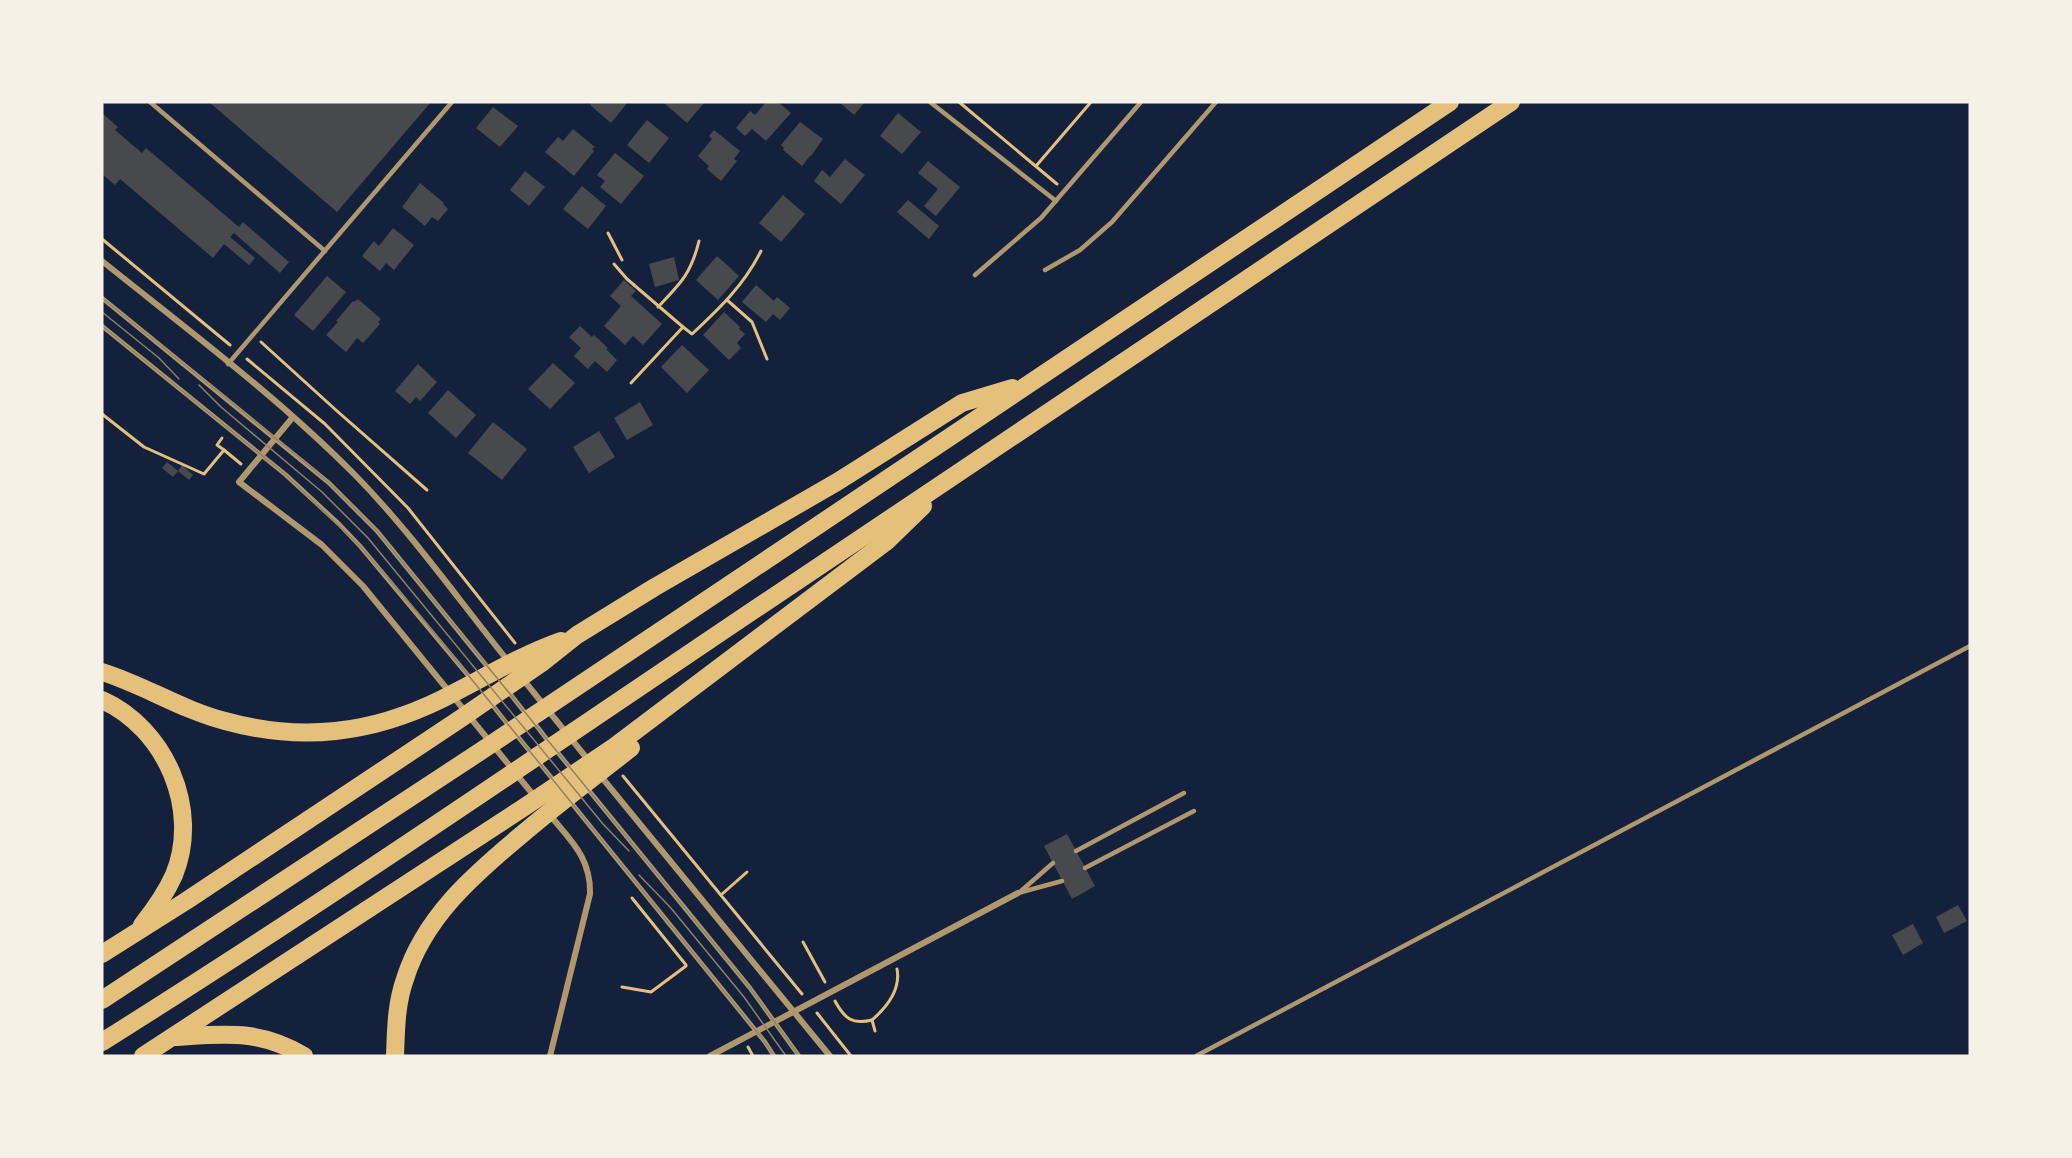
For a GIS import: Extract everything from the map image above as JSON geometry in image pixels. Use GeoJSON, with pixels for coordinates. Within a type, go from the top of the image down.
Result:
{"type":"FeatureCollection","features":[{"type":"Feature","properties":{"kind":"highway"},"geometry":{"type":"LineString","coordinates":[[102,999],[482,751],[1450,102]]}},
{"type":"Feature","properties":{"kind":"highway"},"geometry":{"type":"LineString","coordinates":[[102,1042],[174,997],[592,721],[954,475],[1511,102]]}},
{"type":"Feature","properties":{"kind":"highway"},"geometry":{"type":"LineString","coordinates":[[102,672],[221,720],[281,732],[315,734],[385,721],[440,700],[531,652],[577,635],[655,587],[837,482],[962,404],[1031,382]]}},
{"type":"Feature","properties":{"kind":"highway"},"geometry":{"type":"LineString","coordinates":[[395,1056],[398,1006],[405,978],[429,930],[446,905],[468,881],[538,821],[619,759],[743,650],[888,541],[954,475]]}},
{"type":"Feature","properties":{"kind":"highway"},"geometry":{"type":"LineString","coordinates":[[102,954],[457,721],[531,652]]}},
{"type":"Feature","properties":{"kind":"highway"},"geometry":{"type":"LineString","coordinates":[[102,700],[115,706],[145,730],[167,760],[178,789],[184,823],[174,874],[153,911],[136,933]]}},
{"type":"Feature","properties":{"kind":"highway"},"geometry":{"type":"LineString","coordinates":[[143,1056],[526,806],[619,759]]}},
{"type":"Feature","properties":{"kind":"highway"},"geometry":{"type":"LineString","coordinates":[[173,1037],[240,1034],[282,1044],[304,1056]]}},
{"type":"Feature","properties":{"kind":"street"},"geometry":{"type":"LineString","coordinates":[[102,261],[293,417],[357,476],[395,519],[830,1056]]}},
{"type":"Feature","properties":{"kind":"street"},"geometry":{"type":"LineString","coordinates":[[293,417],[239,482],[322,545],[363,586],[584,857],[591,880],[590,894],[550,1056]]}},
{"type":"Feature","properties":{"kind":"street"},"geometry":{"type":"LineString","coordinates":[[710,1056],[1018,893]]}},
{"type":"Feature","properties":{"kind":"lane"},"geometry":{"type":"LineString","coordinates":[[150,102],[324,251]]}},
{"type":"Feature","properties":{"kind":"lane"},"geometry":{"type":"LineString","coordinates":[[228,364],[452,102]]}},
{"type":"Feature","properties":{"kind":"lane"},"geometry":{"type":"LineString","coordinates":[[930,102],[1056,201]]}},
{"type":"Feature","properties":{"kind":"lane"},"geometry":{"type":"LineString","coordinates":[[975,275],[1041,218],[1141,102]]}},
{"type":"Feature","properties":{"kind":"lane"},"geometry":{"type":"LineString","coordinates":[[1045,270],[1080,250],[1112,222],[1216,102]]}},
{"type":"Feature","properties":{"kind":"lane"},"geometry":{"type":"LineString","coordinates":[[102,298],[330,483],[377,531],[768,1010],[799,1056]]}},
{"type":"Feature","properties":{"kind":"lane"},"geometry":{"type":"LineString","coordinates":[[102,326],[262,455],[314,500],[360,546],[422,618],[682,938],[774,1056]]}},
{"type":"Feature","properties":{"kind":"lane"},"geometry":{"type":"LineString","coordinates":[[1196,1056],[1970,646]]}},
{"type":"Feature","properties":{"kind":"lane"},"geometry":{"type":"LineString","coordinates":[[1076,851],[1184,793]]}},
{"type":"Feature","properties":{"kind":"lane"},"geometry":{"type":"LineString","coordinates":[[1085,868],[1194,811]]}},
{"type":"Feature","properties":{"kind":"lane"},"geometry":{"type":"LineString","coordinates":[[1018,893],[1053,863]]}},
{"type":"Feature","properties":{"kind":"lane"},"geometry":{"type":"LineString","coordinates":[[1018,893],[1062,881]]}},
{"type":"Feature","properties":{"kind":"path"},"geometry":{"type":"LineString","coordinates":[[959,102],[1065,191]]}},
{"type":"Feature","properties":{"kind":"path"},"geometry":{"type":"LineString","coordinates":[[1036,166],[1091,102]]}},
{"type":"Feature","properties":{"kind":"path"},"geometry":{"type":"LineString","coordinates":[[608,233],[622,260]]}},
{"type":"Feature","properties":{"kind":"path"},"geometry":{"type":"LineString","coordinates":[[658,307],[685,279],[699,241]]}},
{"type":"Feature","properties":{"kind":"path"},"geometry":{"type":"LineString","coordinates":[[614,264],[658,307],[692,334],[727,300],[750,273],[761,250]]}},
{"type":"Feature","properties":{"kind":"path"},"geometry":{"type":"LineString","coordinates":[[727,300],[752,322],[767,358]]}},
{"type":"Feature","properties":{"kind":"path"},"geometry":{"type":"LineString","coordinates":[[632,383],[683,327]]}},
{"type":"Feature","properties":{"kind":"path"},"geometry":{"type":"LineString","coordinates":[[253,335],[427,490]]}},
{"type":"Feature","properties":{"kind":"path"},"geometry":{"type":"LineString","coordinates":[[257,387],[267,375]]}},
{"type":"Feature","properties":{"kind":"path"},"geometry":{"type":"LineString","coordinates":[[102,414],[144,447],[204,474],[224,450],[217,445],[230,429]]}},
{"type":"Feature","properties":{"kind":"path"},"geometry":{"type":"LineString","coordinates":[[509,636],[531,652]]}},
{"type":"Feature","properties":{"kind":"path"},"geometry":{"type":"LineString","coordinates":[[619,759],[721,895],[809,1002]]}},
{"type":"Feature","properties":{"kind":"path"},"geometry":{"type":"LineString","coordinates":[[721,895],[747,872]]}},
{"type":"Feature","properties":{"kind":"path"},"geometry":{"type":"LineString","coordinates":[[622,987],[651,992],[686,966]]}},
{"type":"Feature","properties":{"kind":"path"},"geometry":{"type":"LineString","coordinates":[[875,1031],[872,1020],[893,996],[897,983]]}},
{"type":"Feature","properties":{"kind":"path"},"geometry":{"type":"LineString","coordinates":[[816,1011],[851,1056]]}},
{"type":"Feature","properties":{"kind":"building"},"geometry":{"type":"Polygon","coordinates":[[[209,102],[431,102],[337,212],[209,102]]]}},
{"type":"Feature","properties":{"kind":"building"},"geometry":{"type":"Polygon","coordinates":[[[592,102],[628,102],[611,123],[590,105],[592,102]]]}},
{"type":"Feature","properties":{"kind":"building"},"geometry":{"type":"Polygon","coordinates":[[[663,102],[705,102],[687,123],[663,102]]]}},
{"type":"Feature","properties":{"kind":"building"},"geometry":{"type":"Polygon","coordinates":[[[766,102],[778,102],[791,113],[766,141],[752,129],[745,136],[736,128],[750,111],[755,115],[766,102]]]}},
{"type":"Feature","properties":{"kind":"building"},"geometry":{"type":"Polygon","coordinates":[[[839,102],[865,102],[854,115],[839,102]]]}},
{"type":"Feature","properties":{"kind":"building"},"geometry":{"type":"Polygon","coordinates":[[[493,107],[518,126],[500,147],[476,128],[493,107]]]}},
{"type":"Feature","properties":{"kind":"building"},"geometry":{"type":"Polygon","coordinates":[[[102,113],[118,127],[115,130],[142,153],[146,148],[239,227],[243,222],[289,262],[280,273],[234,233],[230,237],[255,258],[249,265],[224,244],[213,258],[120,179],[115,185],[102,174],[102,113]]]}},
{"type":"Feature","properties":{"kind":"building"},"geometry":{"type":"Polygon","coordinates":[[[898,113],[921,132],[902,154],[880,136],[898,113]]]}},
{"type":"Feature","properties":{"kind":"building"},"geometry":{"type":"Polygon","coordinates":[[[647,120],[669,138],[649,163],[627,145],[647,120]]]}},
{"type":"Feature","properties":{"kind":"building"},"geometry":{"type":"Polygon","coordinates":[[[800,122],[823,139],[802,166],[783,150],[781,145],[800,122]]]}},
{"type":"Feature","properties":{"kind":"building"},"geometry":{"type":"Polygon","coordinates":[[[573,129],[595,147],[574,176],[545,152],[558,137],[563,141],[573,129]]]}},
{"type":"Feature","properties":{"kind":"building"},"geometry":{"type":"Polygon","coordinates":[[[714,130],[740,151],[734,159],[737,161],[721,181],[707,169],[709,166],[698,156],[712,139],[709,136],[714,130]]]}},
{"type":"Feature","properties":{"kind":"building"},"geometry":{"type":"Polygon","coordinates":[[[615,153],[644,176],[621,204],[600,187],[605,181],[597,175],[615,153]]]}},
{"type":"Feature","properties":{"kind":"building"},"geometry":{"type":"Polygon","coordinates":[[[845,159],[865,175],[841,204],[814,181],[822,170],[830,177],[845,159]]]}},
{"type":"Feature","properties":{"kind":"building"},"geometry":{"type":"Polygon","coordinates":[[[928,161],[960,187],[936,216],[924,206],[938,189],[918,173],[928,161]]]}},
{"type":"Feature","properties":{"kind":"building"},"geometry":{"type":"Polygon","coordinates":[[[525,171],[545,187],[529,206],[510,190],[525,171]]]}},
{"type":"Feature","properties":{"kind":"building"},"geometry":{"type":"Polygon","coordinates":[[[420,183],[448,209],[438,221],[432,217],[425,226],[402,207],[420,183]]]}},
{"type":"Feature","properties":{"kind":"building"},"geometry":{"type":"Polygon","coordinates":[[[582,186],[606,206],[588,229],[563,209],[582,186]]]}},
{"type":"Feature","properties":{"kind":"building"},"geometry":{"type":"Polygon","coordinates":[[[783,195],[805,214],[781,242],[759,223],[783,195]]]}},
{"type":"Feature","properties":{"kind":"building"},"geometry":{"type":"Polygon","coordinates":[[[908,200],[939,226],[929,239],[897,212],[908,200]]]}},
{"type":"Feature","properties":{"kind":"building"},"geometry":{"type":"Polygon","coordinates":[[[393,228],[414,245],[394,270],[386,263],[380,271],[362,256],[374,241],[379,246],[393,228]]]}},
{"type":"Feature","properties":{"kind":"building"},"geometry":{"type":"Polygon","coordinates":[[[717,256],[739,276],[718,300],[696,280],[717,256]]]}},
{"type":"Feature","properties":{"kind":"building"},"geometry":{"type":"Polygon","coordinates":[[[674,257],[679,280],[655,287],[649,264],[674,257]]]}},
{"type":"Feature","properties":{"kind":"building"},"geometry":{"type":"Polygon","coordinates":[[[327,276],[346,292],[313,331],[294,315],[327,276]]]}},
{"type":"Feature","properties":{"kind":"building"},"geometry":{"type":"Polygon","coordinates":[[[624,280],[636,291],[631,296],[662,324],[643,345],[633,336],[625,345],[604,326],[621,306],[610,296],[624,280]]]}},
{"type":"Feature","properties":{"kind":"building"},"geometry":{"type":"Polygon","coordinates":[[[756,285],[774,301],[777,297],[790,308],[780,320],[773,314],[766,322],[742,302],[756,285]]]}},
{"type":"Feature","properties":{"kind":"building"},"geometry":{"type":"Polygon","coordinates":[[[358,299],[381,319],[378,322],[380,324],[363,343],[357,338],[346,352],[326,335],[353,301],[358,299]]]}},
{"type":"Feature","properties":{"kind":"building"},"geometry":{"type":"Polygon","coordinates":[[[724,312],[745,334],[737,343],[741,348],[729,360],[703,335],[724,312]]]}},
{"type":"Feature","properties":{"kind":"building"},"geometry":{"type":"Polygon","coordinates":[[[580,326],[592,337],[594,335],[617,360],[607,372],[595,361],[588,369],[574,356],[581,348],[569,337],[580,326]]]}},
{"type":"Feature","properties":{"kind":"building"},"geometry":{"type":"Polygon","coordinates":[[[682,345],[709,370],[687,393],[661,367],[682,345]]]}},
{"type":"Feature","properties":{"kind":"building"},"geometry":{"type":"Polygon","coordinates":[[[553,363],[575,383],[550,409],[528,389],[553,363]]]}},
{"type":"Feature","properties":{"kind":"building"},"geometry":{"type":"Polygon","coordinates":[[[418,364],[437,382],[420,401],[416,397],[410,404],[395,391],[418,364]]]}},
{"type":"Feature","properties":{"kind":"building"},"geometry":{"type":"Polygon","coordinates":[[[448,390],[476,415],[456,438],[428,413],[448,390]]]}},
{"type":"Feature","properties":{"kind":"building"},"geometry":{"type":"Polygon","coordinates":[[[640,402],[653,425],[627,440],[614,418],[640,402]]]}},
{"type":"Feature","properties":{"kind":"building"},"geometry":{"type":"Polygon","coordinates":[[[493,422],[527,449],[502,480],[468,453],[493,422]]]}},
{"type":"Feature","properties":{"kind":"building"},"geometry":{"type":"Polygon","coordinates":[[[599,431],[615,457],[589,473],[573,447],[599,431]]]}},
{"type":"Feature","properties":{"kind":"building"},"geometry":{"type":"Polygon","coordinates":[[[167,462],[178,471],[173,477],[162,468],[167,462]]]}},
{"type":"Feature","properties":{"kind":"building"},"geometry":{"type":"Polygon","coordinates":[[[182,465],[193,475],[189,480],[178,471],[182,465]]]}},
{"type":"Feature","properties":{"kind":"building"},"geometry":{"type":"Polygon","coordinates":[[[1067,834],[1095,886],[1072,899],[1044,846],[1067,834]]]}},
{"type":"Feature","properties":{"kind":"building"},"geometry":{"type":"Polygon","coordinates":[[[1958,905],[1967,921],[1944,933],[1936,917],[1958,905]]]}},
{"type":"Feature","properties":{"kind":"building"},"geometry":{"type":"Polygon","coordinates":[[[1913,924],[1923,943],[1903,955],[1892,935],[1913,924]]]}},
{"type":"Feature","properties":{"kind":"tram line"},"geometry":{"type":"LineString","coordinates":[[102,298],[301,459],[329,483],[377,531],[750,988],[799,1056]]}},
{"type":"Feature","properties":{"kind":"tram line"},"geometry":{"type":"LineString","coordinates":[[102,312],[159,358],[179,379]]}},
{"type":"Feature","properties":{"kind":"tram line"},"geometry":{"type":"LineString","coordinates":[[102,326],[286,475],[360,546],[422,618],[774,1056]]}},
{"type":"Feature","properties":{"kind":"tram line"},"geometry":{"type":"LineString","coordinates":[[199,385],[221,407],[322,492],[368,538],[603,824],[629,851]]}},
{"type":"Feature","properties":{"kind":"tram line"},"geometry":{"type":"LineString","coordinates":[[639,875],[670,907],[744,997],[786,1056]]}}]}
